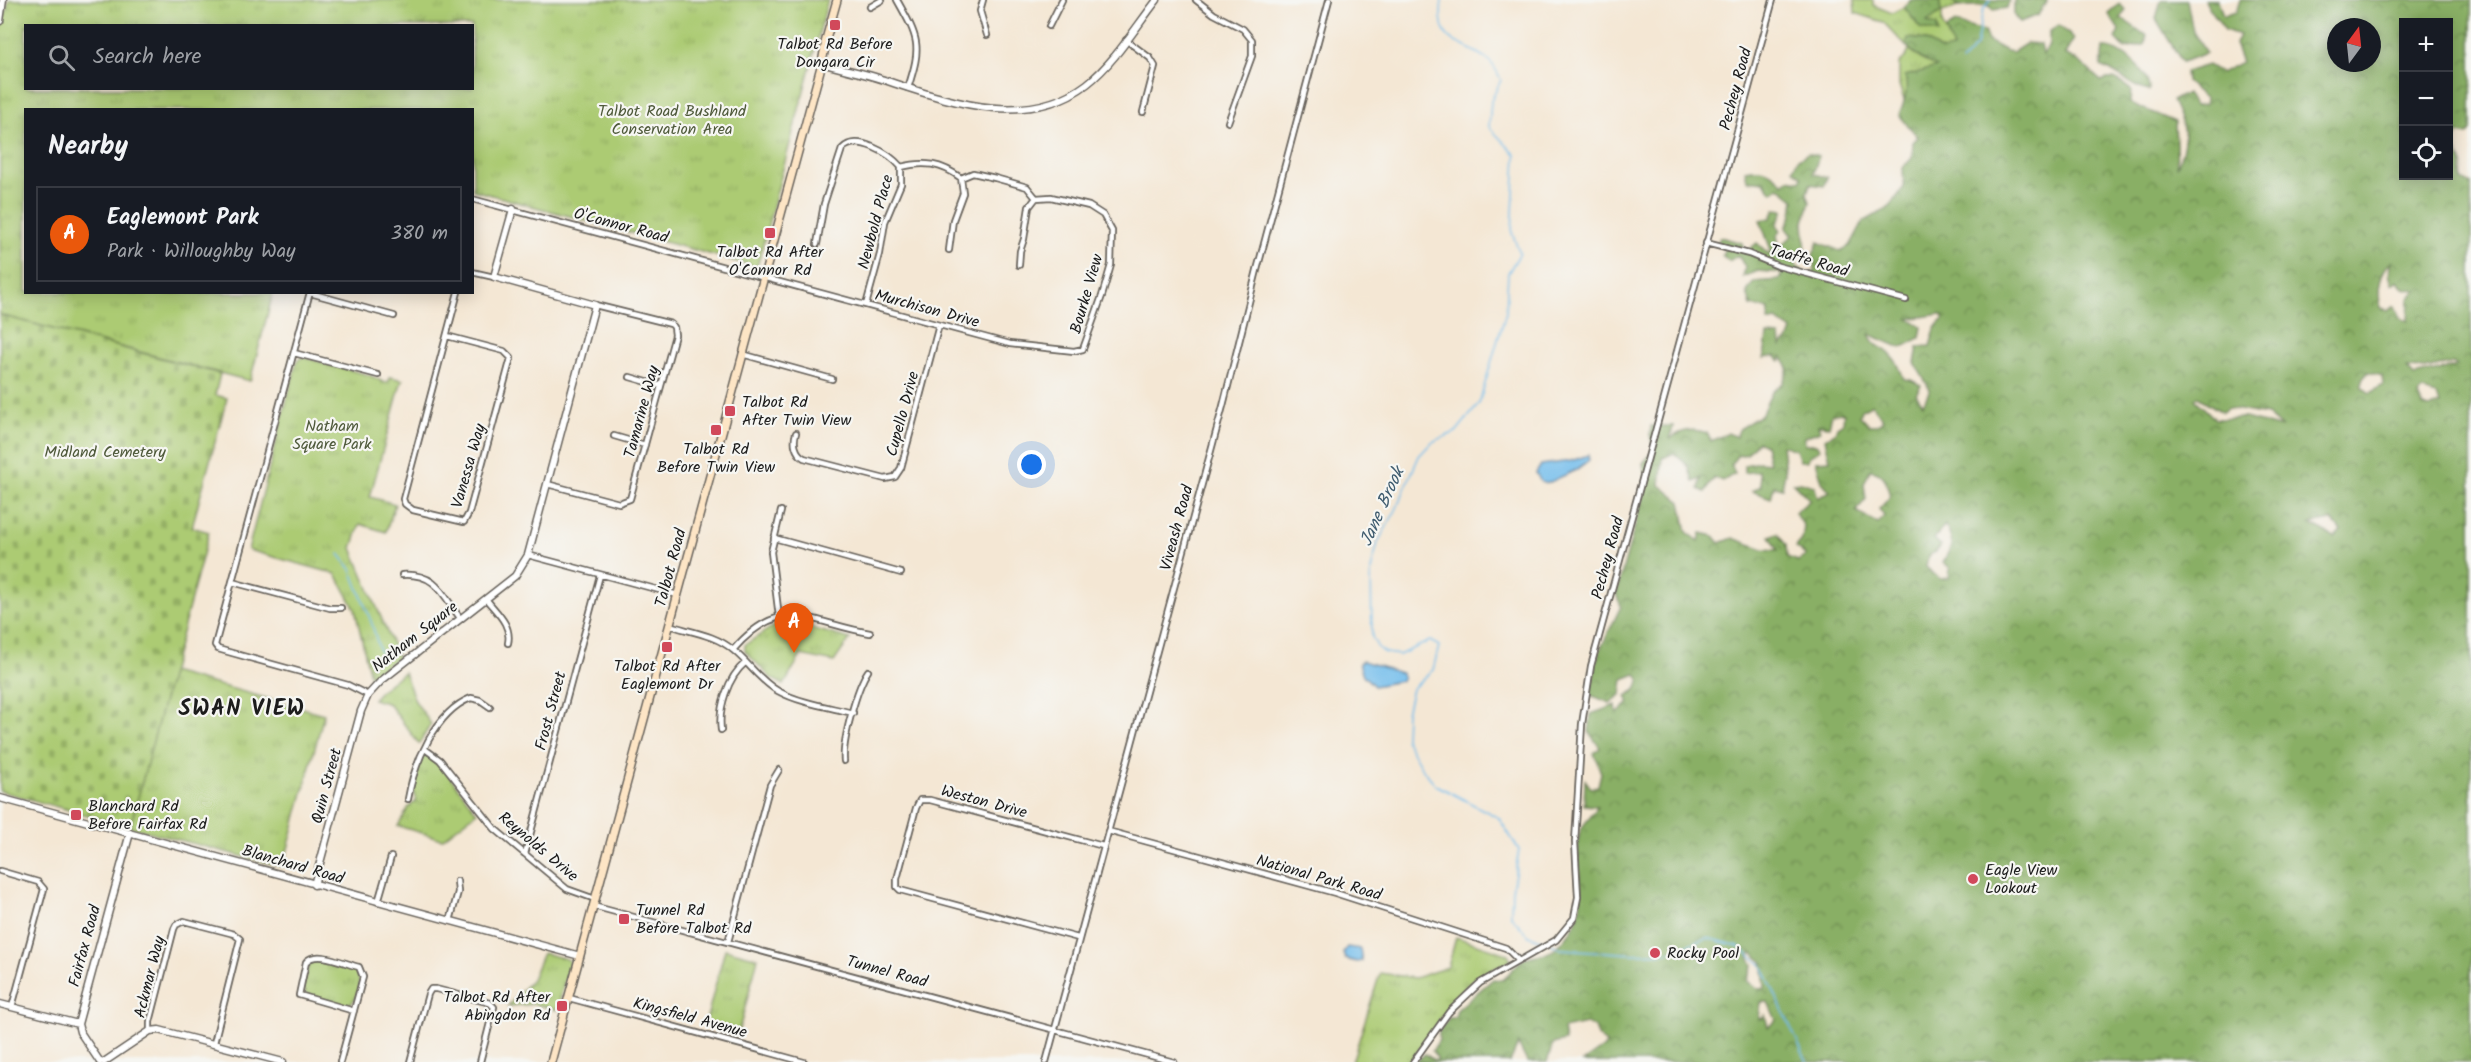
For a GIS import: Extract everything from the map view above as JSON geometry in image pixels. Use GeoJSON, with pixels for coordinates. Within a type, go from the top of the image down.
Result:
{"type":"FeatureCollection","features":[{"type":"Feature","properties":{"kind":"main road","name":"Talbot Road"},"geometry":{"type":"LineString","coordinates":[[551,1062],[837,0]]}},
{"type":"Feature","properties":{"kind":"street"},"geometry":{"type":"LineString","coordinates":[[0,21],[3,0]]}},
{"type":"Feature","properties":{"kind":"street"},"geometry":{"type":"LineString","coordinates":[[870,7],[882,0]]}},
{"type":"Feature","properties":{"kind":"street"},"geometry":{"type":"LineString","coordinates":[[897,0],[913,28],[917,45],[916,62],[908,88]]}},
{"type":"Feature","properties":{"kind":"street"},"geometry":{"type":"LineString","coordinates":[[983,0],[980,11],[987,35]]}},
{"type":"Feature","properties":{"kind":"street"},"geometry":{"type":"LineString","coordinates":[[1049,26],[1062,0]]}},
{"type":"Feature","properties":{"kind":"street"},"geometry":{"type":"LineString","coordinates":[[821,62],[941,99],[970,105],[1021,108],[1046,104],[1065,97],[1086,84],[1103,69],[1157,0]]}},
{"type":"Feature","properties":{"kind":"street"},"geometry":{"type":"LineString","coordinates":[[1196,0],[1214,14],[1243,29],[1252,40],[1252,56],[1228,122]]}},
{"type":"Feature","properties":{"kind":"street","name":"Viveash Road"},"geometry":{"type":"LineString","coordinates":[[1046,1062],[1223,406],[1329,0]]}},
{"type":"Feature","properties":{"kind":"street","name":"Pechey Road"},"geometry":{"type":"LineString","coordinates":[[1413,1062],[1449,1012],[1480,983],[1556,940],[1574,918],[1578,897],[1575,843],[1582,724],[1591,666],[1773,0]]}},
{"type":"Feature","properties":{"kind":"street"},"geometry":{"type":"LineString","coordinates":[[1126,40],[1150,57],[1155,66],[1143,112]]}},
{"type":"Feature","properties":{"kind":"street","name":"Newbold Place"},"geometry":{"type":"LineString","coordinates":[[816,244],[826,195],[836,170],[839,154],[846,145],[855,143],[883,151],[901,167],[901,184],[885,222],[880,254],[866,305]]}},
{"type":"Feature","properties":{"kind":"street"},"geometry":{"type":"LineString","coordinates":[[901,167],[926,163],[961,178],[963,193],[953,220],[949,250]]}},
{"type":"Feature","properties":{"kind":"street","name":"Bourke View"},"geometry":{"type":"LineString","coordinates":[[961,178],[974,173],[995,178],[1027,187],[1036,198],[1051,197],[1089,206],[1103,215],[1112,231],[1111,265],[1085,346]]}},
{"type":"Feature","properties":{"kind":"street"},"geometry":{"type":"LineString","coordinates":[[1019,265],[1029,207],[1036,198]]}},
{"type":"Feature","properties":{"kind":"street","name":"O'Connor Road"},"geometry":{"type":"LineString","coordinates":[[474,200],[763,277]]}},
{"type":"Feature","properties":{"kind":"street"},"geometry":{"type":"LineString","coordinates":[[494,278],[513,210]]}},
{"type":"Feature","properties":{"kind":"street","name":"Taaffe Road"},"geometry":{"type":"LineString","coordinates":[[1706,243],[1749,254],[1778,266],[1906,300]]}},
{"type":"Feature","properties":{"kind":"street"},"geometry":{"type":"LineString","coordinates":[[474,273],[595,304]]}},
{"type":"Feature","properties":{"kind":"street","name":"Murchison Drive"},"geometry":{"type":"LineString","coordinates":[[763,277],[1016,345],[1074,351],[1085,346]]}},
{"type":"Feature","properties":{"kind":"street","name":"Natham Square"},"geometry":{"type":"LineString","coordinates":[[310,294],[216,641],[218,649],[348,685],[368,695],[381,681],[515,576],[528,555],[595,304]]}},
{"type":"Feature","properties":{"kind":"street"},"geometry":{"type":"LineString","coordinates":[[314,294],[394,316]]}},
{"type":"Feature","properties":{"kind":"street","name":"Vanessa Way"},"geometry":{"type":"LineString","coordinates":[[447,336],[504,351],[511,358],[469,513],[464,522],[413,510],[405,504],[403,499],[447,336],[458,294]]}},
{"type":"Feature","properties":{"kind":"street","name":"Tamarine Way"},"geometry":{"type":"LineString","coordinates":[[547,484],[619,503],[627,502],[632,495],[675,334],[674,327],[666,323],[595,304]]}},
{"type":"Feature","properties":{"kind":"street","name":"Cupello Drive"},"geometry":{"type":"LineString","coordinates":[[795,433],[794,441],[798,452],[804,458],[885,479],[895,477],[901,468],[939,325]]}},
{"type":"Feature","properties":{"kind":"street"},"geometry":{"type":"LineString","coordinates":[[294,352],[378,375]]}},
{"type":"Feature","properties":{"kind":"street"},"geometry":{"type":"LineString","coordinates":[[742,354],[832,379]]}},
{"type":"Feature","properties":{"kind":"street"},"geometry":{"type":"LineString","coordinates":[[630,377],[661,386]]}},
{"type":"Feature","properties":{"kind":"street"},"geometry":{"type":"LineString","coordinates":[[614,436],[645,445]]}},
{"type":"Feature","properties":{"kind":"street"},"geometry":{"type":"LineString","coordinates":[[779,617],[771,552],[781,511]]}},
{"type":"Feature","properties":{"kind":"street"},"geometry":{"type":"LineString","coordinates":[[774,538],[901,573]]}},
{"type":"Feature","properties":{"kind":"street"},"geometry":{"type":"LineString","coordinates":[[528,555],[678,595]]}},
{"type":"Feature","properties":{"kind":"street"},"geometry":{"type":"LineString","coordinates":[[402,575],[416,574],[429,579],[460,618]]}},
{"type":"Feature","properties":{"kind":"street","name":"Frost Street"},"geometry":{"type":"LineString","coordinates":[[525,854],[600,575]]}},
{"type":"Feature","properties":{"kind":"street"},"geometry":{"type":"LineString","coordinates":[[232,582],[330,608],[341,608]]}},
{"type":"Feature","properties":{"kind":"street"},"geometry":{"type":"LineString","coordinates":[[486,599],[506,624],[509,631],[507,644]]}},
{"type":"Feature","properties":{"kind":"street"},"geometry":{"type":"LineString","coordinates":[[733,650],[758,626],[790,615],[804,616],[870,633]]}},
{"type":"Feature","properties":{"kind":"street"},"geometry":{"type":"LineString","coordinates":[[669,625],[703,635],[733,650],[768,685],[783,694],[853,713]]}},
{"type":"Feature","properties":{"kind":"street"},"geometry":{"type":"LineString","coordinates":[[721,730],[720,720],[730,682],[734,674],[745,663]]}},
{"type":"Feature","properties":{"kind":"street"},"geometry":{"type":"LineString","coordinates":[[844,761],[844,749],[853,713],[862,681],[868,671]]}},
{"type":"Feature","properties":{"kind":"street","name":"Quin Street"},"geometry":{"type":"LineString","coordinates":[[314,885],[361,711],[368,695]]}},
{"type":"Feature","properties":{"kind":"street"},"geometry":{"type":"LineString","coordinates":[[408,799],[417,762],[441,722],[467,700],[476,698],[490,707]]}},
{"type":"Feature","properties":{"kind":"street","name":"Reynolds Drive"},"geometry":{"type":"LineString","coordinates":[[425,749],[440,760],[495,830],[567,889],[594,902]]}},
{"type":"Feature","properties":{"kind":"street"},"geometry":{"type":"LineString","coordinates":[[728,942],[770,785],[779,770]]}},
{"type":"Feature","properties":{"kind":"street","name":"Blanchard Road"},"geometry":{"type":"LineString","coordinates":[[0,798],[580,956]]}},
{"type":"Feature","properties":{"kind":"street","name":"Weston Drive"},"geometry":{"type":"LineString","coordinates":[[1078,938],[900,890],[897,887],[897,879],[916,808],[921,800],[930,800],[1103,846]]}},
{"type":"Feature","properties":{"kind":"street","name":"National Park Road"},"geometry":{"type":"LineString","coordinates":[[1108,831],[1335,893],[1506,948],[1518,960]]}},
{"type":"Feature","properties":{"kind":"street","name":"Fairfax Road"},"geometry":{"type":"LineString","coordinates":[[78,1023],[129,833]]}},
{"type":"Feature","properties":{"kind":"street"},"geometry":{"type":"LineString","coordinates":[[378,902],[391,857]]}},
{"type":"Feature","properties":{"kind":"street"},"geometry":{"type":"LineString","coordinates":[[0,871],[39,882],[44,889],[12,1007]]}},
{"type":"Feature","properties":{"kind":"street"},"geometry":{"type":"LineString","coordinates":[[450,921],[458,892],[456,881]]}},
{"type":"Feature","properties":{"kind":"street","name":"Tunnel Road"},"geometry":{"type":"LineString","coordinates":[[594,902],[728,942],[1174,1062]]}},
{"type":"Feature","properties":{"kind":"street","name":"Ackmar Way"},"geometry":{"type":"LineString","coordinates":[[150,1031],[150,1022],[174,929],[184,921],[234,934],[240,939],[214,1043]]}},
{"type":"Feature","properties":{"kind":"street"},"geometry":{"type":"LineString","coordinates":[[340,1062],[354,1011],[363,977],[361,969],[317,956],[309,957],[298,995],[354,1011]]}},
{"type":"Feature","properties":{"kind":"street"},"geometry":{"type":"LineString","coordinates":[[410,1062],[431,989],[490,1003],[494,1007],[480,1062]]}},
{"type":"Feature","properties":{"kind":"street","name":"Kingsfield Avenue"},"geometry":{"type":"LineString","coordinates":[[569,998],[804,1062]]}},
{"type":"Feature","properties":{"kind":"street"},"geometry":{"type":"LineString","coordinates":[[0,1004],[78,1023],[80,1032],[102,1062],[150,1031],[165,1030],[283,1062]]}},
{"type":"Feature","properties":{"kind":"green space","name":"Talbot Road Bushland Conservation Area"},"geometry":{"type":"Polygon","coordinates":[[[9,0],[828,0],[757,267],[474,190],[474,108],[24,108],[24,294],[273,294],[250,381],[0,315],[0,34],[9,0]]]}},
{"type":"Feature","properties":{"kind":"green space"},"geometry":{"type":"Polygon","coordinates":[[[1854,0],[1873,0],[1873,5],[1892,13],[1904,7],[1920,27],[1927,22],[1940,2],[1935,0],[1952,0],[1959,7],[1942,12],[1942,23],[1954,49],[1942,51],[1925,40],[1909,38],[1906,46],[1883,22],[1855,13],[1854,0]]]}},
{"type":"Feature","properties":{"kind":"green space"},"geometry":{"type":"Polygon","coordinates":[[[1911,0],[1940,2],[1941,12],[1927,22],[1937,26],[1938,33],[1920,28],[1904,7],[1911,0]]]}},
{"type":"Feature","properties":{"kind":"green space"},"geometry":{"type":"Polygon","coordinates":[[[1952,0],[2009,1],[2007,8],[1993,10],[1988,5],[1959,7],[1952,0]]]}},
{"type":"Feature","properties":{"kind":"green space"},"geometry":{"type":"Polygon","coordinates":[[[2014,0],[2046,0],[2047,2],[2038,15],[2020,22],[2014,16],[2014,0]]]}},
{"type":"Feature","properties":{"kind":"green space"},"geometry":{"type":"Polygon","coordinates":[[[2161,0],[2187,0],[2193,32],[2206,53],[2182,62],[2156,19],[2161,0]]]}},
{"type":"Feature","properties":{"kind":"green space"},"geometry":{"type":"Polygon","coordinates":[[[2204,0],[2218,0],[2223,16],[2236,12],[2240,0],[2471,0],[2471,130],[2468,135],[2458,133],[2456,144],[2462,164],[2462,180],[2471,183],[2471,1062],[1583,1062],[1607,1045],[1598,1036],[1595,1027],[1586,1024],[1563,1029],[1565,1041],[1553,1044],[1547,1062],[1527,1062],[1518,1044],[1510,1062],[1415,1062],[1425,1054],[1434,1060],[1438,1059],[1432,1051],[1439,1040],[1439,1031],[1449,1018],[1455,1017],[1457,1010],[1493,979],[1503,980],[1522,960],[1552,951],[1576,923],[1581,898],[1579,835],[1583,825],[1597,806],[1584,805],[1585,780],[1591,788],[1598,786],[1601,773],[1594,753],[1600,748],[1589,732],[1591,714],[1616,705],[1617,714],[1629,703],[1626,696],[1636,690],[1640,679],[1636,674],[1623,679],[1621,695],[1610,703],[1590,695],[1598,654],[1621,606],[1616,594],[1646,486],[1643,463],[1654,451],[1650,435],[1651,426],[1673,426],[1670,439],[1692,430],[1707,433],[1711,441],[1728,433],[1736,437],[1740,428],[1761,415],[1772,392],[1783,383],[1788,368],[1782,356],[1780,361],[1775,356],[1764,358],[1767,335],[1780,336],[1781,346],[1788,341],[1792,330],[1776,320],[1768,322],[1769,309],[1751,306],[1747,292],[1754,282],[1779,280],[1782,273],[1758,271],[1743,277],[1745,267],[1738,255],[1729,261],[1722,255],[1725,248],[1717,244],[1720,237],[1742,243],[1745,253],[1757,243],[1770,255],[1771,250],[1760,220],[1771,218],[1775,209],[1784,210],[1777,225],[1781,231],[1777,236],[1780,247],[1792,236],[1786,228],[1792,215],[1794,199],[1779,187],[1772,192],[1764,182],[1747,180],[1745,170],[1767,171],[1783,184],[1788,179],[1800,181],[1802,177],[1793,169],[1798,159],[1808,153],[1819,156],[1813,174],[1827,177],[1824,186],[1810,184],[1807,193],[1810,202],[1804,222],[1806,254],[1794,254],[1796,266],[1810,276],[1815,270],[1813,255],[1818,242],[1840,251],[1850,246],[1863,222],[1890,207],[1904,187],[1903,168],[1912,158],[1913,142],[1918,137],[1899,115],[1906,96],[1905,76],[1937,67],[1923,60],[1906,46],[1908,38],[1925,40],[1942,51],[1953,49],[1946,29],[1955,23],[1984,31],[1988,41],[2006,51],[2013,52],[2027,43],[2041,44],[2043,55],[2049,45],[2049,32],[2059,25],[2074,39],[2065,54],[2080,62],[2101,81],[2113,79],[2131,90],[2130,103],[2175,122],[2177,167],[2183,148],[2184,133],[2172,101],[2187,93],[2194,106],[2205,105],[2206,99],[2186,82],[2185,72],[2208,65],[2221,73],[2242,62],[2235,44],[2239,35],[2225,30],[2204,0]],[[2392,261],[2384,271],[2379,289],[2381,308],[2388,310],[2395,306],[2400,318],[2408,321],[2409,299],[2416,290],[2403,288],[2398,280],[2392,284],[2389,274],[2392,261]],[[1940,314],[1909,319],[1922,327],[1920,338],[1901,348],[1869,334],[1876,344],[1894,359],[1904,379],[1921,385],[1916,394],[1923,404],[1930,390],[1915,363],[1918,347],[1930,346],[1935,329],[1944,318],[1940,314]],[[2453,363],[2425,369],[2407,368],[2414,376],[2456,366],[2453,363]],[[2368,372],[2362,380],[2362,387],[2370,393],[2383,385],[2382,376],[2368,372]],[[2423,391],[2419,395],[2423,406],[2428,408],[2440,405],[2437,395],[2423,391]],[[2198,397],[2195,399],[2215,419],[2245,418],[2282,428],[2267,415],[2228,408],[2222,412],[2198,397]],[[1872,404],[1862,410],[1860,416],[1869,425],[1876,425],[1883,420],[1872,404]],[[1844,413],[1832,414],[1829,426],[1818,425],[1820,431],[1804,437],[1805,444],[1816,444],[1820,449],[1807,461],[1800,461],[1796,450],[1782,445],[1785,472],[1782,488],[1774,486],[1771,498],[1752,491],[1761,486],[1759,471],[1744,473],[1744,465],[1769,463],[1765,445],[1758,441],[1747,454],[1737,456],[1731,464],[1735,474],[1723,481],[1714,478],[1705,492],[1699,489],[1701,478],[1693,481],[1688,466],[1674,453],[1663,458],[1660,485],[1681,502],[1687,532],[1699,541],[1701,533],[1714,536],[1720,543],[1733,538],[1763,549],[1778,550],[1770,536],[1777,533],[1786,545],[1787,557],[1798,561],[1806,556],[1796,547],[1802,540],[1804,526],[1795,513],[1810,500],[1793,483],[1801,482],[1814,486],[1818,498],[1830,491],[1822,482],[1816,461],[1830,460],[1825,439],[1835,433],[1837,427],[1843,423],[1844,413]],[[1870,470],[1864,484],[1866,499],[1856,511],[1878,524],[1884,516],[1879,509],[1890,497],[1885,479],[1875,471],[1870,470]],[[2332,520],[2310,524],[2334,537],[2341,531],[2332,520]],[[1945,525],[1934,539],[1940,545],[1936,552],[1928,557],[1926,567],[1940,579],[1949,578],[1950,568],[1943,562],[1951,540],[1945,525]],[[1752,952],[1749,956],[1753,965],[1747,981],[1759,989],[1765,988],[1762,961],[1752,952]],[[1761,1002],[1759,1018],[1762,1019],[1765,1015],[1768,1027],[1776,1020],[1768,1002],[1761,1002]]]}},
{"type":"Feature","properties":{"kind":"green space"},"geometry":{"type":"Polygon","coordinates":[[[2119,4],[2126,10],[2121,18],[2147,36],[2144,45],[2125,49],[2116,39],[2119,30],[2108,13],[2119,4]]]}},
{"type":"Feature","properties":{"kind":"green space"},"geometry":{"type":"Polygon","coordinates":[[[2103,48],[2118,51],[2134,62],[2145,76],[2149,91],[2136,87],[2101,66],[2103,48]]]}},
{"type":"Feature","properties":{"kind":"green space"},"geometry":{"type":"Polygon","coordinates":[[[1909,49],[1922,60],[1938,67],[1908,83],[1905,103],[1899,85],[1899,64],[1909,49]]]}},
{"type":"Feature","properties":{"kind":"green space","name":"Midland Cemetery"},"geometry":{"type":"Polygon","coordinates":[[[0,315],[220,374],[215,395],[227,398],[192,527],[209,532],[130,827],[0,791],[0,315]]]}},
{"type":"Feature","properties":{"kind":"green space","name":"Natham Square Park"},"geometry":{"type":"Polygon","coordinates":[[[302,357],[369,375],[385,383],[390,377],[403,380],[370,497],[395,504],[386,532],[360,524],[352,548],[398,658],[370,676],[355,609],[336,574],[248,550],[297,361],[302,357]]]}},
{"type":"Feature","properties":{"kind":"green space"},"geometry":{"type":"Polygon","coordinates":[[[789,622],[850,639],[834,662],[801,655],[784,685],[771,678],[745,651],[745,645],[778,623],[789,622]]]}},
{"type":"Feature","properties":{"kind":"green space"},"geometry":{"type":"Polygon","coordinates":[[[171,672],[324,714],[283,867],[130,827],[171,672]]]}},
{"type":"Feature","properties":{"kind":"green space"},"geometry":{"type":"Polygon","coordinates":[[[404,672],[415,701],[431,724],[419,744],[389,704],[373,699],[404,672]]]}},
{"type":"Feature","properties":{"kind":"green space"},"geometry":{"type":"Polygon","coordinates":[[[427,755],[438,761],[477,812],[442,839],[398,826],[409,807],[416,801],[413,787],[422,757],[427,755]]]}},
{"type":"Feature","properties":{"kind":"green space"},"geometry":{"type":"Polygon","coordinates":[[[1456,937],[1508,954],[1511,960],[1474,978],[1455,998],[1410,1062],[1352,1062],[1380,973],[1415,978],[1448,967],[1456,937]]]}},
{"type":"Feature","properties":{"kind":"green space"},"geometry":{"type":"Polygon","coordinates":[[[725,949],[758,958],[738,1034],[705,1025],[725,949]]]}},
{"type":"Feature","properties":{"kind":"green space"},"geometry":{"type":"Polygon","coordinates":[[[543,953],[567,959],[570,962],[557,1010],[534,1004],[508,1006],[532,979],[543,953]]]}},
{"type":"Feature","properties":{"kind":"green space"},"geometry":{"type":"Polygon","coordinates":[[[313,960],[355,970],[359,985],[353,1001],[345,1006],[306,994],[303,988],[309,964],[313,960]]]}},
{"type":"Feature","properties":{"kind":"water"},"geometry":{"type":"Polygon","coordinates":[[[1588,455],[1589,460],[1576,470],[1546,484],[1541,482],[1536,473],[1541,465],[1571,461],[1588,455]]]}},
{"type":"Feature","properties":{"kind":"water"},"geometry":{"type":"Polygon","coordinates":[[[1363,661],[1401,673],[1403,678],[1400,681],[1374,686],[1363,675],[1359,663],[1363,661]]]}},
{"type":"Feature","properties":{"kind":"water"},"geometry":{"type":"Polygon","coordinates":[[[1347,947],[1360,949],[1362,961],[1345,959],[1343,953],[1347,947]]]}},
{"type":"Feature","properties":{"kind":"waterway","name":"Jane Brook"},"geometry":{"type":"LineString","coordinates":[[1442,0],[1441,15],[1446,34],[1452,40],[1490,62],[1501,80],[1491,101],[1489,127],[1516,155],[1512,233],[1520,253],[1508,273],[1506,312],[1479,404],[1456,432],[1432,442],[1419,456],[1396,510],[1378,542],[1371,570],[1372,637],[1378,648],[1386,653],[1399,655],[1430,641],[1439,646],[1433,670],[1412,689],[1406,713],[1405,739],[1421,767],[1436,785],[1499,818],[1519,850],[1512,891],[1511,916],[1529,936],[1546,942]]}},
{"type":"Feature","properties":{"kind":"waterway"},"geometry":{"type":"LineString","coordinates":[[1961,62],[1976,46],[1983,10],[1991,0]]}},
{"type":"Feature","properties":{"kind":"waterway"},"geometry":{"type":"LineString","coordinates":[[339,554],[351,569],[380,652],[386,657]]}},
{"type":"Feature","properties":{"kind":"waterway","name":"Jane Brook"},"geometry":{"type":"LineString","coordinates":[[1551,944],[1562,949],[1634,954],[1665,953],[1707,938],[1738,946],[1761,964],[1807,1062]]}},
{"type":"Feature","properties":{"kind":"place","name":"Talbot Rd Before Dongara Cir"},"geometry":{"type":"Point","coordinates":[835,25]}},
{"type":"Feature","properties":{"kind":"place","name":"Talbot Rd After O'Connor Rd"},"geometry":{"type":"Point","coordinates":[770,233]}},
{"type":"Feature","properties":{"kind":"place","name":"Talbot Rd After Twin View"},"geometry":{"type":"Point","coordinates":[730,411]}},
{"type":"Feature","properties":{"kind":"place","name":"Talbot Rd Before Twin View"},"geometry":{"type":"Point","coordinates":[716,430]}},
{"type":"Feature","properties":{"kind":"place","name":"Talbot Rd After Eaglemont Dr"},"geometry":{"type":"Point","coordinates":[667,647]}},
{"type":"Feature","properties":{"kind":"place","name":"Eaglemont Park"},"geometry":{"type":"Point","coordinates":[794,653]}},
{"type":"Feature","properties":{"kind":"place","name":"Blanchard Rd Before Fairfax Rd"},"geometry":{"type":"Point","coordinates":[76,815]}},
{"type":"Feature","properties":{"kind":"place","name":"Eagle View Lookout"},"geometry":{"type":"Point","coordinates":[1973,879]}},
{"type":"Feature","properties":{"kind":"place","name":"Tunnel Rd Before Talbot Rd"},"geometry":{"type":"Point","coordinates":[624,919]}},
{"type":"Feature","properties":{"kind":"place","name":"Rocky Pool"},"geometry":{"type":"Point","coordinates":[1655,953]}},
{"type":"Feature","properties":{"kind":"place","name":"Talbot Rd After Abingdon Rd"},"geometry":{"type":"Point","coordinates":[562,1006]}},
{"type":"Feature","properties":{"kind":"district","name":"SWAN VIEW"},"geometry":{"type":"Point","coordinates":[242,709]}}]}
